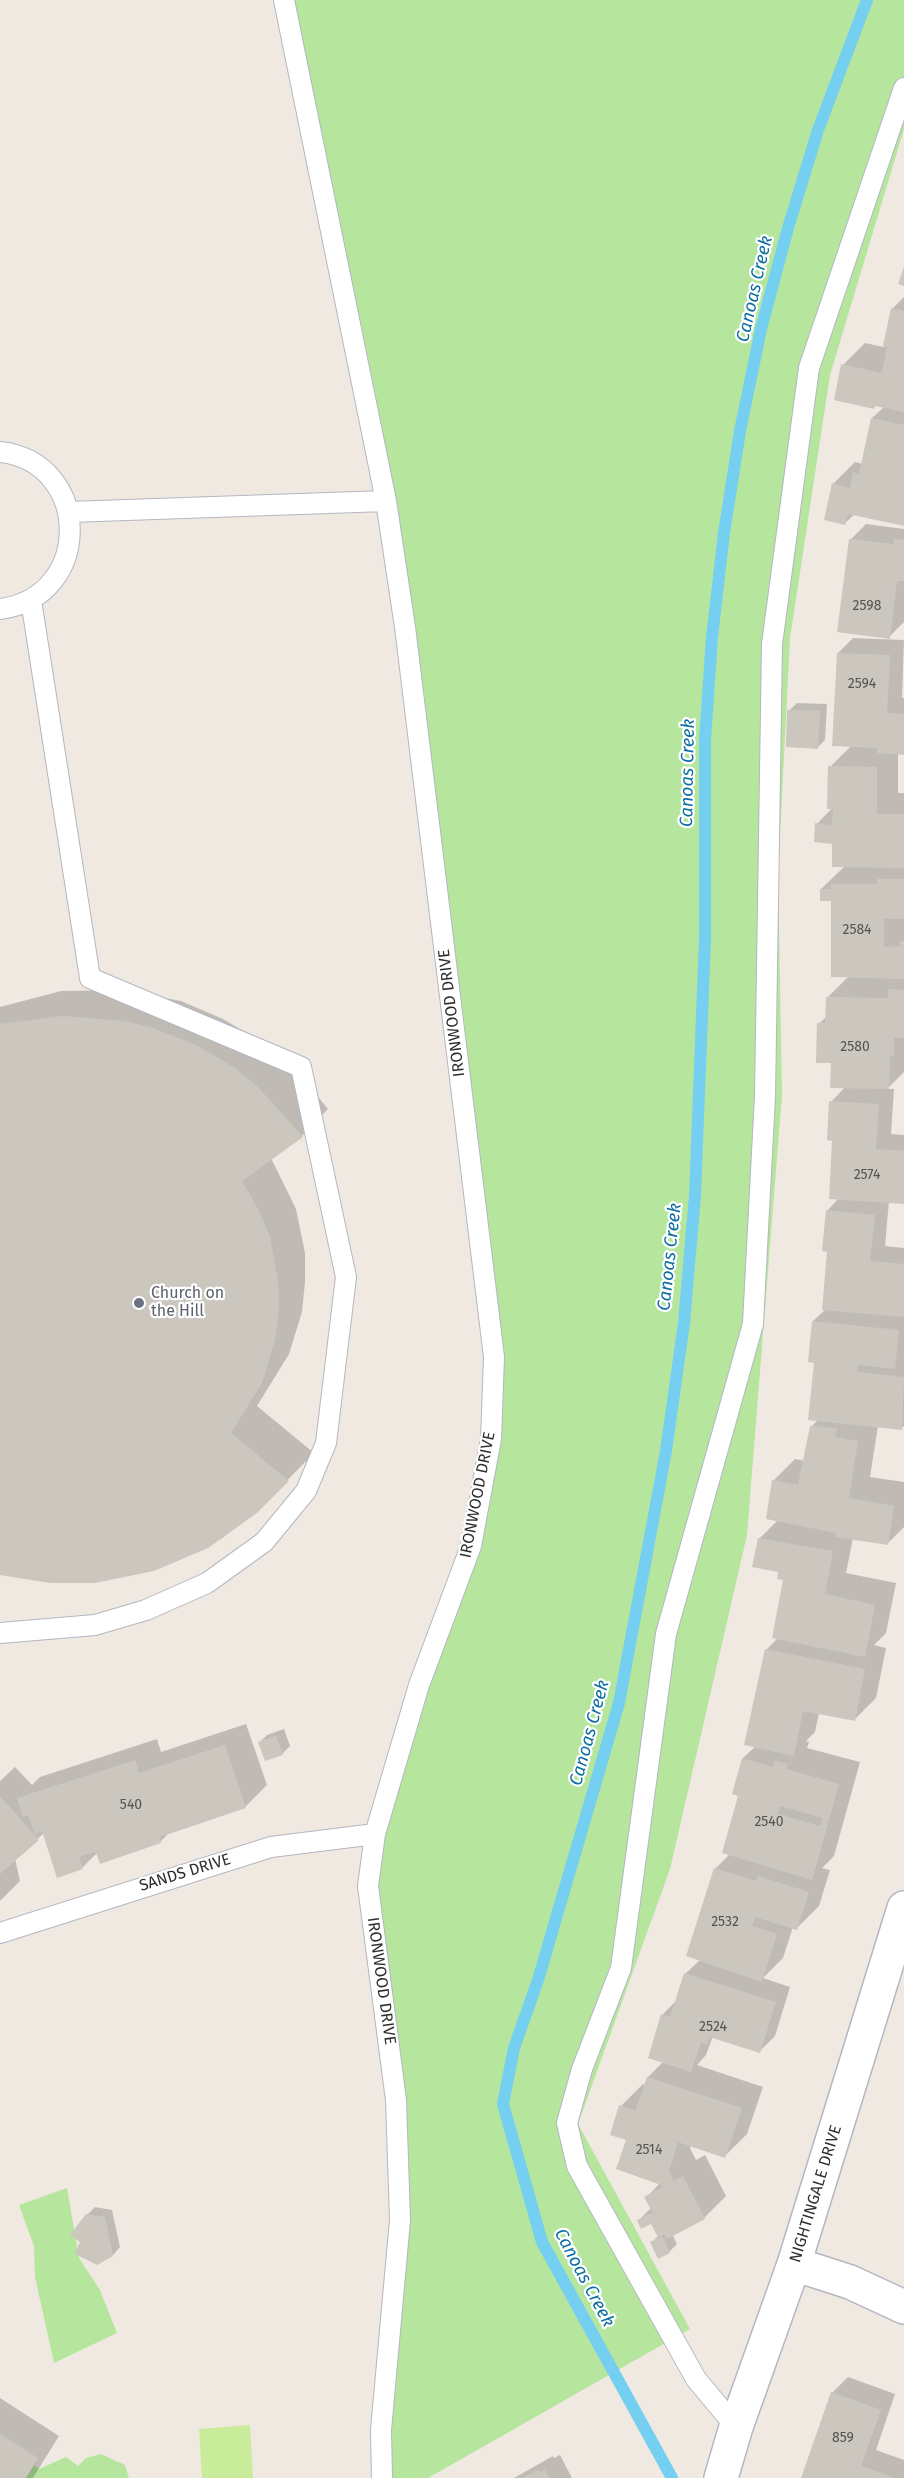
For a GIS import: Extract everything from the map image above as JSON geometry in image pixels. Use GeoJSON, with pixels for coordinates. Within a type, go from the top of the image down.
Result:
{"type":"FeatureCollection","features":[{"type":"Feature","properties":{"kind":"street","name":"NIGHTINGALE DRIVE"},"geometry":{"type":"LineString","coordinates":[[721,2478],[736,2427],[794,2264],[904,1908]]}},
{"type":"Feature","properties":{"kind":"street"},"geometry":{"type":"LineString","coordinates":[[794,2264],[850,2282],[904,2307]]}},
{"type":"Feature","properties":{"kind":"lane","name":"IRONWOOD DRIVE"},"geometry":{"type":"LineString","coordinates":[[284,0],[386,501],[406,639],[494,1357],[491,1439],[471,1546],[419,1685],[375,1834],[368,1886],[396,2100],[400,2220],[381,2430],[382,2478]]}},
{"type":"Feature","properties":{"kind":"lane"},"geometry":{"type":"LineString","coordinates":[[736,2427],[696,2379],[577,2166],[567,2123],[582,2069],[621,1968],[666,1634],[753,1324],[765,1096],[772,644],[808,368],[904,88]]}},
{"type":"Feature","properties":{"kind":"lane"},"geometry":{"type":"LineString","coordinates":[[0,453],[25,459],[45,472],[60,490],[69,512],[71,539],[64,564],[50,584],[31,600],[0,609]]}},
{"type":"Feature","properties":{"kind":"lane"},"geometry":{"type":"LineString","coordinates":[[69,512],[386,501]]}},
{"type":"Feature","properties":{"kind":"lane"},"geometry":{"type":"LineString","coordinates":[[0,1633],[95,1625],[146,1610],[207,1583],[264,1542],[306,1491],[326,1443],[346,1277],[301,1067],[90,978],[31,600]]}},
{"type":"Feature","properties":{"kind":"lane","name":"SANDS DRIVE"},"geometry":{"type":"LineString","coordinates":[[0,1933],[272,1847],[375,1834]]}},
{"type":"Feature","properties":{"kind":"green space"},"geometry":{"type":"Polygon","coordinates":[[[288,0],[904,0],[904,129],[830,375],[790,638],[778,874],[782,1095],[747,1535],[670,1869],[578,2124],[690,2329],[428,2478],[382,2478],[400,2220],[368,1886],[471,1546],[494,1357],[405,627],[288,0]]]}},
{"type":"Feature","properties":{"kind":"green space"},"geometry":{"type":"Polygon","coordinates":[[[67,2188],[79,2258],[100,2290],[117,2333],[54,2363],[35,2277],[34,2246],[19,2205],[67,2188]]]}},
{"type":"Feature","properties":{"kind":"green space"},"geometry":{"type":"Polygon","coordinates":[[[250,2425],[253,2478],[202,2478],[199,2429],[250,2425]]]}},
{"type":"Feature","properties":{"kind":"green space"},"geometry":{"type":"Polygon","coordinates":[[[101,2454],[125,2465],[129,2478],[25,2478],[34,2465],[39,2469],[66,2457],[78,2466],[86,2458],[101,2454]]]}},
{"type":"Feature","properties":{"kind":"building"},"geometry":{"type":"Polygon","coordinates":[[[904,267],[904,286],[898,284],[904,267]]]}},
{"type":"Feature","properties":{"kind":"building"},"geometry":{"type":"Polygon","coordinates":[[[891,308],[904,311],[904,412],[875,406],[874,409],[834,400],[841,364],[882,373],[887,347],[883,346],[891,308]]]}},
{"type":"Feature","properties":{"kind":"building"},"geometry":{"type":"Polygon","coordinates":[[[871,418],[904,425],[904,526],[848,514],[845,525],[824,520],[832,483],[850,488],[853,472],[859,474],[871,418]]]}},
{"type":"Feature","properties":{"kind":"building"},"geometry":{"type":"Polygon","coordinates":[[[849,539],[894,544],[894,539],[904,540],[904,581],[897,581],[890,639],[837,632],[849,539]]]}},
{"type":"Feature","properties":{"kind":"building"},"geometry":{"type":"Polygon","coordinates":[[[837,653],[890,655],[887,713],[904,714],[904,755],[877,753],[877,748],[832,746],[837,653]]]}},
{"type":"Feature","properties":{"kind":"building"},"geometry":{"type":"Polygon","coordinates":[[[787,710],[820,711],[818,749],[786,747],[787,710]]]}},
{"type":"Feature","properties":{"kind":"building"},"geometry":{"type":"Polygon","coordinates":[[[828,766],[877,767],[877,814],[904,814],[904,868],[832,867],[832,844],[814,842],[815,823],[832,825],[833,809],[827,809],[828,766]]]}},
{"type":"Feature","properties":{"kind":"building"},"geometry":{"type":"Polygon","coordinates":[[[877,879],[904,879],[904,919],[884,919],[884,947],[901,946],[900,941],[904,941],[904,979],[831,977],[831,901],[820,901],[820,889],[831,889],[831,884],[877,884],[877,879]]]}},
{"type":"Feature","properties":{"kind":"building"},"geometry":{"type":"Polygon","coordinates":[[[888,989],[904,990],[904,1038],[894,1038],[894,1057],[890,1056],[889,1089],[830,1088],[831,1063],[816,1063],[817,1023],[825,1023],[826,997],[888,998],[888,989]]]}},
{"type":"Feature","properties":{"kind":"building","name":"Church on the Hill"},"geometry":{"type":"Polygon","coordinates":[[[63,1016],[124,1021],[153,1028],[196,1045],[235,1068],[259,1088],[303,1137],[242,1181],[270,1237],[278,1281],[279,1310],[275,1340],[262,1383],[231,1433],[289,1481],[257,1513],[208,1548],[154,1571],[95,1583],[50,1583],[0,1575],[0,1024],[63,1016]]]}},
{"type":"Feature","properties":{"kind":"building"},"geometry":{"type":"Polygon","coordinates":[[[829,1101],[879,1104],[876,1149],[904,1151],[904,1204],[829,1199],[832,1141],[827,1140],[829,1101]]]}},
{"type":"Feature","properties":{"kind":"building"},"geometry":{"type":"Polygon","coordinates":[[[826,1210],[875,1215],[870,1261],[904,1264],[904,1317],[822,1310],[827,1252],[822,1251],[826,1210]]]}},
{"type":"Feature","properties":{"kind":"building"},"geometry":{"type":"Polygon","coordinates":[[[812,1321],[899,1330],[895,1369],[858,1365],[857,1372],[904,1377],[902,1430],[808,1420],[814,1363],[808,1362],[812,1321]]]}},
{"type":"Feature","properties":{"kind":"building"},"geometry":{"type":"Polygon","coordinates":[[[810,1426],[837,1428],[835,1437],[858,1441],[849,1498],[894,1506],[888,1545],[835,1537],[836,1533],[766,1519],[772,1480],[798,1485],[810,1426]]]}},
{"type":"Feature","properties":{"kind":"building"},"geometry":{"type":"Polygon","coordinates":[[[758,1538],[833,1551],[825,1594],[875,1605],[865,1657],[772,1638],[783,1580],[777,1579],[778,1572],[752,1567],[758,1538]]]}},
{"type":"Feature","properties":{"kind":"building"},"geometry":{"type":"Polygon","coordinates":[[[765,1649],[865,1669],[855,1721],[803,1711],[794,1756],[744,1745],[765,1649]]]}},
{"type":"Feature","properties":{"kind":"building"},"geometry":{"type":"Polygon","coordinates":[[[276,1736],[283,1755],[265,1761],[258,1742],[276,1736]]]}},
{"type":"Feature","properties":{"kind":"building"},"geometry":{"type":"Polygon","coordinates":[[[225,1745],[246,1808],[160,1837],[161,1843],[100,1864],[96,1852],[79,1857],[83,1869],[57,1878],[42,1831],[35,1834],[28,1815],[23,1817],[17,1798],[135,1760],[139,1773],[225,1745]]]}},
{"type":"Feature","properties":{"kind":"building"},"geometry":{"type":"Polygon","coordinates":[[[742,1758],[773,1767],[775,1761],[788,1764],[786,1769],[839,1784],[812,1880],[722,1853],[738,1796],[732,1794],[742,1758]],[[780,1806],[778,1814],[820,1826],[823,1818],[780,1806]]]}},
{"type":"Feature","properties":{"kind":"building"},"geometry":{"type":"Polygon","coordinates":[[[0,1796],[39,1840],[0,1874],[0,1796]]]}},
{"type":"Feature","properties":{"kind":"building"},"geometry":{"type":"Polygon","coordinates":[[[714,1868],[756,1881],[758,1876],[809,1892],[797,1930],[755,1917],[752,1926],[777,1934],[762,1982],[686,1956],[714,1868]]]}},
{"type":"Feature","properties":{"kind":"building"},"geometry":{"type":"Polygon","coordinates":[[[684,1973],[776,2002],[760,2053],[709,2037],[707,2045],[701,2042],[691,2072],[648,2058],[661,2014],[670,2017],[684,1973]]]}},
{"type":"Feature","properties":{"kind":"building"},"geometry":{"type":"Polygon","coordinates":[[[647,2077],[742,2108],[725,2158],[678,2142],[669,2171],[674,2181],[683,2176],[705,2219],[667,2239],[664,2234],[658,2237],[651,2224],[641,2229],[637,2220],[651,2213],[655,2217],[644,2197],[664,2186],[616,2169],[626,2140],[610,2135],[619,2105],[635,2111],[647,2077]]]}},
{"type":"Feature","properties":{"kind":"building"},"geometry":{"type":"Polygon","coordinates":[[[86,2214],[105,2217],[113,2256],[97,2265],[75,2254],[80,2242],[70,2235],[86,2214]]]}},
{"type":"Feature","properties":{"kind":"building"},"geometry":{"type":"Polygon","coordinates":[[[662,2236],[670,2253],[658,2259],[650,2242],[662,2236]]]}},
{"type":"Feature","properties":{"kind":"building"},"geometry":{"type":"Polygon","coordinates":[[[831,2392],[881,2410],[861,2466],[895,2478],[801,2478],[831,2392]]]}},
{"type":"Feature","properties":{"kind":"building"},"geometry":{"type":"Polygon","coordinates":[[[0,2434],[38,2458],[26,2478],[0,2478],[0,2434]]]}},
{"type":"Feature","properties":{"kind":"building"},"geometry":{"type":"Polygon","coordinates":[[[538,2470],[539,2472],[545,2470],[549,2478],[522,2478],[538,2470]]]}},
{"type":"Feature","properties":{"kind":"waterway","name":"Canoas Creek"},"geometry":{"type":"LineString","coordinates":[[672,2478],[542,2242],[503,2104],[514,2048],[538,1980],[619,1703],[666,1451],[684,1323],[695,1196],[705,939],[705,740],[712,637],[724,533],[740,431],[761,329],[788,228],[818,130],[867,0]]}},
{"type":"Feature","properties":{"kind":"place","name":"Church on the Hill"},"geometry":{"type":"Point","coordinates":[139,1303]}}]}
